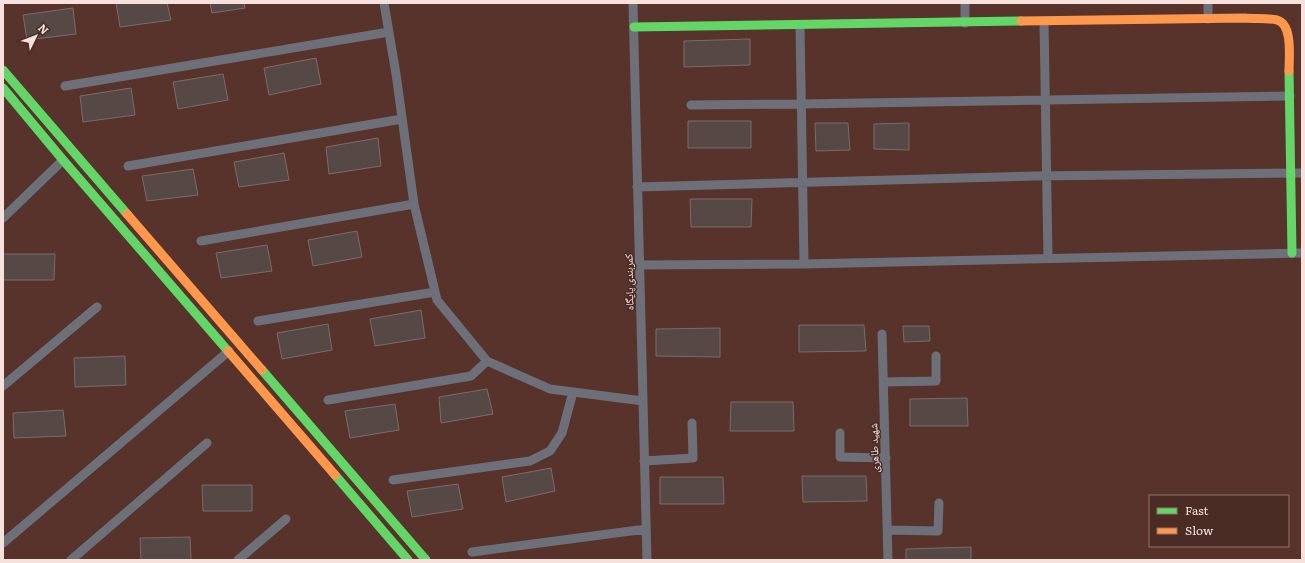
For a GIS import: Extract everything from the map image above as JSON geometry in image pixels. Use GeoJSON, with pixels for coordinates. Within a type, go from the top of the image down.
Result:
{"type":"FeatureCollection","features":[{"type":"Feature","properties":{"kind":"street"},"geometry":{"type":"LineString","coordinates":[[384,3],[414,204],[437,300],[487,361],[550,389],[643,401]]}},
{"type":"Feature","properties":{"kind":"street","name":"کمربندی پایگاه"},"geometry":{"type":"LineString","coordinates":[[633,3],[646,560]]}},
{"type":"Feature","properties":{"kind":"street"},"geometry":{"type":"LineString","coordinates":[[965,3],[966,23]]}},
{"type":"Feature","properties":{"kind":"street"},"geometry":{"type":"LineString","coordinates":[[1208,3],[1208,19]]}},
{"type":"Feature","properties":{"kind":"street"},"geometry":{"type":"LineString","coordinates":[[634,28],[1208,19],[1278,20],[1286,26],[1289,38],[1292,253]]}},
{"type":"Feature","properties":{"kind":"street"},"geometry":{"type":"LineString","coordinates":[[1044,22],[1048,258]]}},
{"type":"Feature","properties":{"kind":"street"},"geometry":{"type":"LineString","coordinates":[[800,25],[804,264]]}},
{"type":"Feature","properties":{"kind":"street"},"geometry":{"type":"LineString","coordinates":[[65,86],[389,32]]}},
{"type":"Feature","properties":{"kind":"street"},"geometry":{"type":"LineString","coordinates":[[3,70],[426,560]]}},
{"type":"Feature","properties":{"kind":"street"},"geometry":{"type":"LineString","coordinates":[[3,88],[63,160],[408,560]]}},
{"type":"Feature","properties":{"kind":"street"},"geometry":{"type":"LineString","coordinates":[[691,104],[802,104],[1290,96]]}},
{"type":"Feature","properties":{"kind":"street"},"geometry":{"type":"LineString","coordinates":[[128,166],[402,119]]}},
{"type":"Feature","properties":{"kind":"street"},"geometry":{"type":"LineString","coordinates":[[3,218],[63,160]]}},
{"type":"Feature","properties":{"kind":"street"},"geometry":{"type":"LineString","coordinates":[[637,187],[1047,176],[1302,173]]}},
{"type":"Feature","properties":{"kind":"street"},"geometry":{"type":"LineString","coordinates":[[201,241],[414,204]]}},
{"type":"Feature","properties":{"kind":"street"},"geometry":{"type":"LineString","coordinates":[[639,265],[804,264],[1302,253]]}},
{"type":"Feature","properties":{"kind":"street"},"geometry":{"type":"LineString","coordinates":[[258,321],[435,292]]}},
{"type":"Feature","properties":{"kind":"street"},"geometry":{"type":"LineString","coordinates":[[3,386],[97,307]]}},
{"type":"Feature","properties":{"kind":"street","name":"شهید طاهری"},"geometry":{"type":"LineString","coordinates":[[882,334],[888,560]]}},
{"type":"Feature","properties":{"kind":"street"},"geometry":{"type":"LineString","coordinates":[[3,543],[229,351]]}},
{"type":"Feature","properties":{"kind":"street"},"geometry":{"type":"LineString","coordinates":[[884,382],[936,381],[936,356]]}},
{"type":"Feature","properties":{"kind":"street"},"geometry":{"type":"LineString","coordinates":[[328,400],[472,376],[487,361]]}},
{"type":"Feature","properties":{"kind":"street"},"geometry":{"type":"LineString","coordinates":[[393,480],[530,461],[537,458],[550,451],[562,433],[573,392]]}},
{"type":"Feature","properties":{"kind":"street"},"geometry":{"type":"LineString","coordinates":[[644,461],[693,458],[692,422]]}},
{"type":"Feature","properties":{"kind":"street"},"geometry":{"type":"LineString","coordinates":[[840,433],[840,457],[886,458]]}},
{"type":"Feature","properties":{"kind":"street"},"geometry":{"type":"LineString","coordinates":[[71,560],[207,443]]}},
{"type":"Feature","properties":{"kind":"street"},"geometry":{"type":"LineString","coordinates":[[888,530],[938,531],[939,503]]}},
{"type":"Feature","properties":{"kind":"street"},"geometry":{"type":"LineString","coordinates":[[238,560],[286,519]]}},
{"type":"Feature","properties":{"kind":"street"},"geometry":{"type":"LineString","coordinates":[[472,552],[646,529]]}},
{"type":"Feature","properties":{"kind":"shaded area"},"geometry":{"type":"Polygon","coordinates":[[[3,3],[1302,3],[1302,560],[3,560],[3,3]]]}},
{"type":"Feature","properties":{"kind":"building"},"geometry":{"type":"Polygon","coordinates":[[[116,3],[167,3],[171,20],[120,27],[116,3]]]}},
{"type":"Feature","properties":{"kind":"building"},"geometry":{"type":"Polygon","coordinates":[[[210,3],[244,3],[245,8],[212,13],[210,3]]]}},
{"type":"Feature","properties":{"kind":"building"},"geometry":{"type":"Polygon","coordinates":[[[73,8],[76,34],[27,40],[23,15],[73,8]]]}},
{"type":"Feature","properties":{"kind":"building"},"geometry":{"type":"Polygon","coordinates":[[[750,39],[750,65],[684,67],[684,41],[750,39]]]}},
{"type":"Feature","properties":{"kind":"building"},"geometry":{"type":"Polygon","coordinates":[[[316,58],[321,84],[269,95],[264,68],[316,58]]]}},
{"type":"Feature","properties":{"kind":"building"},"geometry":{"type":"Polygon","coordinates":[[[223,74],[228,100],[178,109],[173,82],[223,74]]]}},
{"type":"Feature","properties":{"kind":"building"},"geometry":{"type":"Polygon","coordinates":[[[131,88],[135,115],[83,122],[80,96],[131,88]]]}},
{"type":"Feature","properties":{"kind":"building"},"geometry":{"type":"Polygon","coordinates":[[[688,121],[751,121],[751,148],[688,148],[688,121]]]}},
{"type":"Feature","properties":{"kind":"building"},"geometry":{"type":"Polygon","coordinates":[[[815,123],[848,123],[850,150],[816,151],[815,123]]]}},
{"type":"Feature","properties":{"kind":"building"},"geometry":{"type":"Polygon","coordinates":[[[909,123],[909,150],[874,149],[874,124],[909,123]]]}},
{"type":"Feature","properties":{"kind":"building"},"geometry":{"type":"Polygon","coordinates":[[[378,138],[381,166],[329,174],[326,147],[378,138]]]}},
{"type":"Feature","properties":{"kind":"building"},"geometry":{"type":"Polygon","coordinates":[[[284,153],[289,180],[239,187],[234,162],[284,153]]]}},
{"type":"Feature","properties":{"kind":"building"},"geometry":{"type":"Polygon","coordinates":[[[193,169],[198,195],[147,201],[142,176],[193,169]]]}},
{"type":"Feature","properties":{"kind":"building"},"geometry":{"type":"Polygon","coordinates":[[[690,199],[752,199],[751,227],[691,227],[690,199]]]}},
{"type":"Feature","properties":{"kind":"building"},"geometry":{"type":"Polygon","coordinates":[[[357,231],[362,257],[313,266],[308,240],[357,231]]]}},
{"type":"Feature","properties":{"kind":"building"},"geometry":{"type":"Polygon","coordinates":[[[267,245],[272,271],[221,278],[216,253],[267,245]]]}},
{"type":"Feature","properties":{"kind":"building"},"geometry":{"type":"Polygon","coordinates":[[[3,254],[55,254],[54,280],[3,280],[3,254]]]}},
{"type":"Feature","properties":{"kind":"building"},"geometry":{"type":"Polygon","coordinates":[[[421,310],[425,338],[375,346],[370,319],[421,310]]]}},
{"type":"Feature","properties":{"kind":"building"},"geometry":{"type":"Polygon","coordinates":[[[328,324],[332,350],[282,359],[277,333],[328,324]]]}},
{"type":"Feature","properties":{"kind":"building"},"geometry":{"type":"Polygon","coordinates":[[[799,325],[864,325],[866,351],[799,352],[799,325]]]}},
{"type":"Feature","properties":{"kind":"building"},"geometry":{"type":"Polygon","coordinates":[[[903,326],[929,326],[930,341],[904,342],[903,326]]]}},
{"type":"Feature","properties":{"kind":"building"},"geometry":{"type":"Polygon","coordinates":[[[720,328],[720,357],[656,356],[656,329],[720,328]]]}},
{"type":"Feature","properties":{"kind":"building"},"geometry":{"type":"Polygon","coordinates":[[[125,356],[126,385],[75,387],[74,358],[125,356]]]}},
{"type":"Feature","properties":{"kind":"building"},"geometry":{"type":"Polygon","coordinates":[[[487,389],[493,414],[441,423],[439,397],[487,389]]]}},
{"type":"Feature","properties":{"kind":"building"},"geometry":{"type":"Polygon","coordinates":[[[967,398],[968,426],[910,426],[910,399],[967,398]]]}},
{"type":"Feature","properties":{"kind":"building"},"geometry":{"type":"Polygon","coordinates":[[[731,402],[793,402],[794,431],[730,431],[731,402]]]}},
{"type":"Feature","properties":{"kind":"building"},"geometry":{"type":"Polygon","coordinates":[[[395,404],[399,430],[350,438],[345,411],[395,404]]]}},
{"type":"Feature","properties":{"kind":"building"},"geometry":{"type":"Polygon","coordinates":[[[63,410],[66,436],[14,438],[13,413],[63,410]]]}},
{"type":"Feature","properties":{"kind":"building"},"geometry":{"type":"Polygon","coordinates":[[[551,468],[555,491],[506,502],[502,477],[551,468]]]}},
{"type":"Feature","properties":{"kind":"building"},"geometry":{"type":"Polygon","coordinates":[[[802,476],[866,476],[867,501],[803,502],[802,476]]]}},
{"type":"Feature","properties":{"kind":"building"},"geometry":{"type":"Polygon","coordinates":[[[660,477],[723,477],[724,504],[660,504],[660,477]]]}},
{"type":"Feature","properties":{"kind":"building"},"geometry":{"type":"Polygon","coordinates":[[[458,484],[463,509],[412,517],[407,491],[458,484]]]}},
{"type":"Feature","properties":{"kind":"building"},"geometry":{"type":"Polygon","coordinates":[[[202,485],[252,485],[252,511],[203,511],[202,485]]]}},
{"type":"Feature","properties":{"kind":"building"},"geometry":{"type":"Polygon","coordinates":[[[190,537],[191,560],[141,560],[140,538],[190,537]]]}},
{"type":"Feature","properties":{"kind":"building"},"geometry":{"type":"Polygon","coordinates":[[[971,547],[971,560],[906,560],[906,549],[971,547]]]}},
{"type":"Feature","properties":{"kind":"traffic: fast"},"geometry":{"type":"LineString","coordinates":[[634,27],[1021,21]]}},
{"type":"Feature","properties":{"kind":"traffic: fast"},"geometry":{"type":"LineString","coordinates":[[3,70],[127,214]]}},
{"type":"Feature","properties":{"kind":"traffic: fast"},"geometry":{"type":"LineString","coordinates":[[1289,71],[1292,253]]}},
{"type":"Feature","properties":{"kind":"traffic: fast"},"geometry":{"type":"LineString","coordinates":[[3,88],[63,160],[228,351]]}},
{"type":"Feature","properties":{"kind":"traffic: fast"},"geometry":{"type":"LineString","coordinates":[[262,370],[426,560]]}},
{"type":"Feature","properties":{"kind":"traffic: fast"},"geometry":{"type":"LineString","coordinates":[[335,475],[408,560]]}},
{"type":"Feature","properties":{"kind":"traffic: slow"},"geometry":{"type":"LineString","coordinates":[[1021,21],[1245,18],[1277,20],[1286,28],[1288,34],[1289,71]]}},
{"type":"Feature","properties":{"kind":"traffic: slow"},"geometry":{"type":"LineString","coordinates":[[127,214],[262,370]]}},
{"type":"Feature","properties":{"kind":"traffic: slow"},"geometry":{"type":"LineString","coordinates":[[228,351],[335,475]]}}]}
